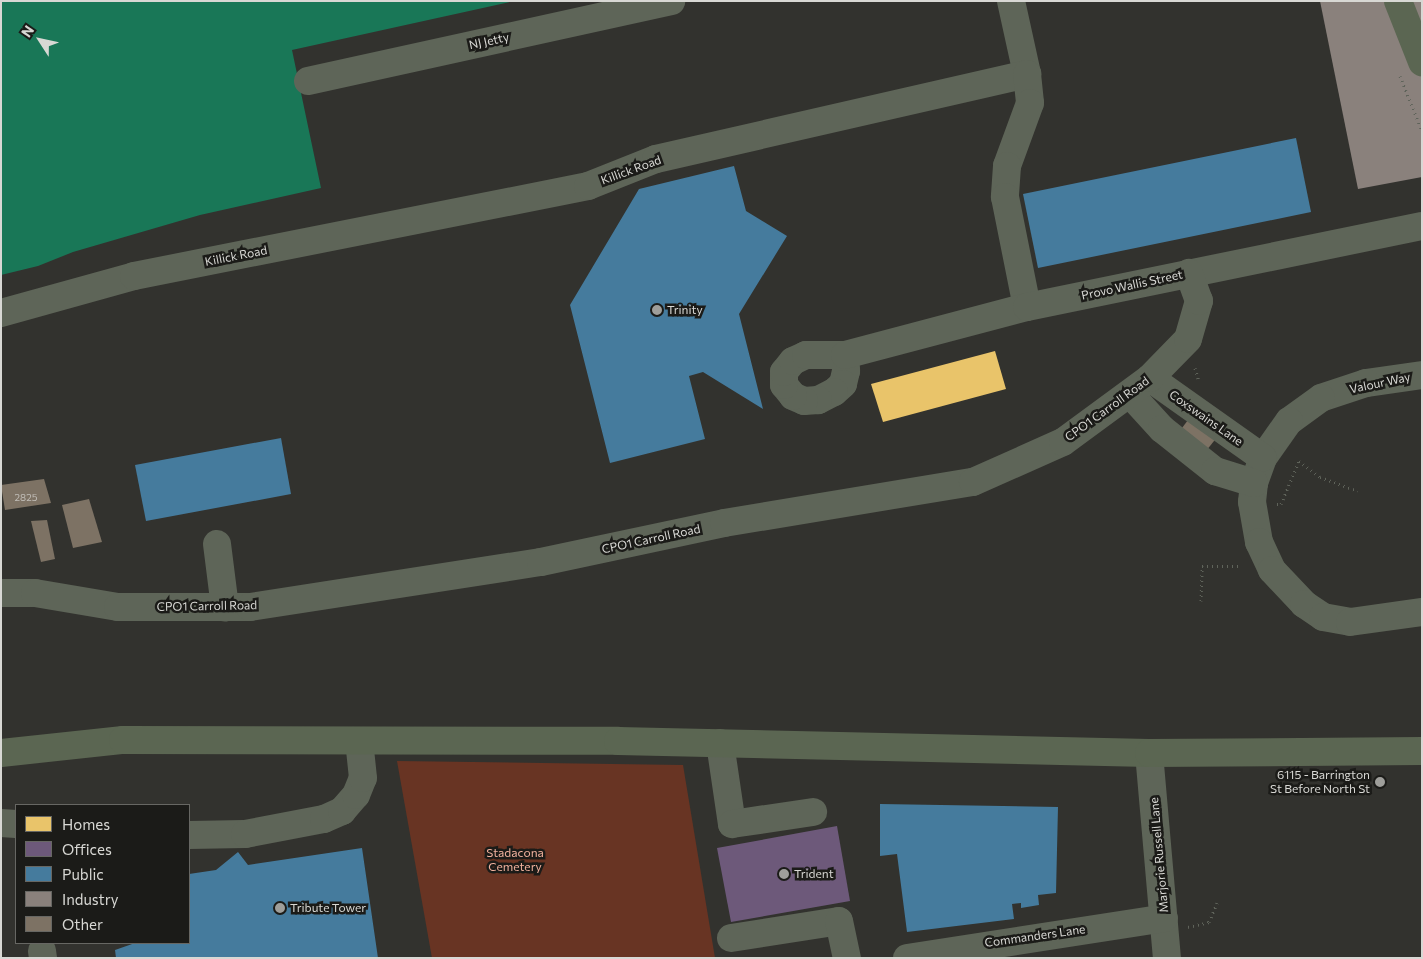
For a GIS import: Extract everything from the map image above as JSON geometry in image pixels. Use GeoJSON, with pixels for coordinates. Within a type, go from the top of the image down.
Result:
{"type":"FeatureCollection","features":[{"type":"Feature","properties":{"kind":"main road"},"geometry":{"type":"LineString","coordinates":[[1398,1],[1422,62]]}},
{"type":"Feature","properties":{"kind":"main road"},"geometry":{"type":"LineString","coordinates":[[1,753],[123,740],[720,743],[1149,753],[1422,751]]}},
{"type":"Feature","properties":{"kind":"street","name":"NJ Jetty"},"geometry":{"type":"LineString","coordinates":[[308,81],[671,1]]}},
{"type":"Feature","properties":{"kind":"street"},"geometry":{"type":"LineString","coordinates":[[1011,1],[1027,74],[1030,103],[1007,166],[1005,197],[1027,307]]}},
{"type":"Feature","properties":{"kind":"street","name":"Killick Road"},"geometry":{"type":"LineString","coordinates":[[1,313],[134,276],[588,186],[656,160],[1027,74]]}},
{"type":"Feature","properties":{"kind":"street","name":"Provo Wallis Street"},"geometry":{"type":"LineString","coordinates":[[845,355],[1027,307],[1422,226]]}},
{"type":"Feature","properties":{"kind":"street","name":"CPO1 Carroll Road"},"geometry":{"type":"LineString","coordinates":[[1,593],[35,593],[118,607],[225,607],[275,604],[493,570],[724,523],[973,482],[1063,442],[1140,386],[1188,339],[1199,301],[1189,273]]}},
{"type":"Feature","properties":{"kind":"street","name":"Valour Way"},"geometry":{"type":"LineString","coordinates":[[1422,374],[1366,383],[1320,398],[1289,422],[1263,458],[1254,483],[1252,502],[1259,542],[1271,566],[1284,586],[1324,617],[1350,622],[1422,612]]}},
{"type":"Feature","properties":{"kind":"street"},"geometry":{"type":"LineString","coordinates":[[1140,386],[1162,429],[1215,471],[1254,483]]}},
{"type":"Feature","properties":{"kind":"street","name":"Coxswains Lane"},"geometry":{"type":"LineString","coordinates":[[1140,386],[1263,458]]}},
{"type":"Feature","properties":{"kind":"street"},"geometry":{"type":"LineString","coordinates":[[217,544],[225,607]]}},
{"type":"Feature","properties":{"kind":"street"},"geometry":{"type":"LineString","coordinates":[[190,835],[244,834],[324,819],[342,811],[356,795],[363,778],[359,741]]}},
{"type":"Feature","properties":{"kind":"street"},"geometry":{"type":"LineString","coordinates":[[720,743],[732,824],[812,812]]}},
{"type":"Feature","properties":{"kind":"street","name":"Marjorie Russell Lane"},"geometry":{"type":"LineString","coordinates":[[1149,753],[1165,936]]}},
{"type":"Feature","properties":{"kind":"street"},"geometry":{"type":"LineString","coordinates":[[1,823],[15,824]]}},
{"type":"Feature","properties":{"kind":"street"},"geometry":{"type":"LineString","coordinates":[[731,938],[839,921],[847,958]]}},
{"type":"Feature","properties":{"kind":"street","name":"Commanders Lane"},"geometry":{"type":"LineString","coordinates":[[907,958],[968,946],[1165,936]]}},
{"type":"Feature","properties":{"kind":"path"},"geometry":{"type":"LineString","coordinates":[[1201,601],[1202,566],[1271,566]]}},
{"type":"Feature","properties":{"kind":"path"},"geometry":{"type":"LineString","coordinates":[[1165,936],[1209,922],[1217,903]]}},
{"type":"Feature","properties":{"kind":"green space","name":"Stadacona Cemetery"},"geometry":{"type":"Polygon","coordinates":[[[397,761],[683,765],[715,958],[432,958],[397,761]]]}},
{"type":"Feature","properties":{"kind":"shaded area"},"geometry":{"type":"Polygon","coordinates":[[[1,1],[514,1],[292,50],[321,188],[200,215],[73,252],[38,266],[1,275],[1,1]]]}},
{"type":"Feature","properties":{"kind":"building: Homes"},"geometry":{"type":"Polygon","coordinates":[[[995,351],[1006,389],[883,422],[871,384],[995,351]]]}},
{"type":"Feature","properties":{"kind":"building: Offices","name":"Trident"},"geometry":{"type":"Polygon","coordinates":[[[837,826],[850,901],[731,922],[717,848],[837,826]]]}},
{"type":"Feature","properties":{"kind":"building: Public"},"geometry":{"type":"Polygon","coordinates":[[[1296,138],[1311,212],[1038,268],[1023,194],[1296,138]]]}},
{"type":"Feature","properties":{"kind":"building: Public","name":"Trinity"},"geometry":{"type":"Polygon","coordinates":[[[734,166],[746,211],[787,236],[739,314],[763,409],[703,372],[689,376],[705,439],[610,463],[570,305],[639,189],[734,166]]]}},
{"type":"Feature","properties":{"kind":"building: Public"},"geometry":{"type":"Polygon","coordinates":[[[281,438],[291,494],[146,521],[135,465],[281,438]]]}},
{"type":"Feature","properties":{"kind":"building: Public"},"geometry":{"type":"Polygon","coordinates":[[[880,804],[1058,807],[1056,893],[1038,895],[1039,905],[1021,908],[1021,903],[1012,904],[1014,919],[907,932],[897,854],[880,856],[880,804]]]}},
{"type":"Feature","properties":{"kind":"building: Public","name":"Tribute Tower"},"geometry":{"type":"Polygon","coordinates":[[[362,848],[378,958],[116,958],[115,950],[132,944],[190,944],[190,874],[216,870],[238,852],[248,865],[362,848]]]}},
{"type":"Feature","properties":{"kind":"building: Industry"},"geometry":{"type":"Polygon","coordinates":[[[1320,1],[1422,1],[1422,177],[1358,189],[1320,1]]]}},
{"type":"Feature","properties":{"kind":"building: Other"},"geometry":{"type":"Polygon","coordinates":[[[1191,416],[1218,436],[1206,451],[1179,432],[1191,416]]]}},
{"type":"Feature","properties":{"kind":"building: Other"},"geometry":{"type":"Polygon","coordinates":[[[44,479],[51,503],[5,510],[1,485],[44,479]]]}},
{"type":"Feature","properties":{"kind":"building: Other"},"geometry":{"type":"Polygon","coordinates":[[[89,499],[102,542],[73,548],[62,505],[89,499]]]}},
{"type":"Feature","properties":{"kind":"building: Other"},"geometry":{"type":"Polygon","coordinates":[[[47,520],[55,559],[41,562],[31,521],[47,520]]]}},
{"type":"Feature","properties":{"kind":"place","name":"Trinity"},"geometry":{"type":"Point","coordinates":[657,310]}},
{"type":"Feature","properties":{"kind":"place","name":"6115 - Barrington St Before North St"},"geometry":{"type":"Point","coordinates":[1380,782]}},
{"type":"Feature","properties":{"kind":"place","name":"Trident"},"geometry":{"type":"Point","coordinates":[784,874]}},
{"type":"Feature","properties":{"kind":"place","name":"Tribute Tower"},"geometry":{"type":"Point","coordinates":[280,908]}}]}
